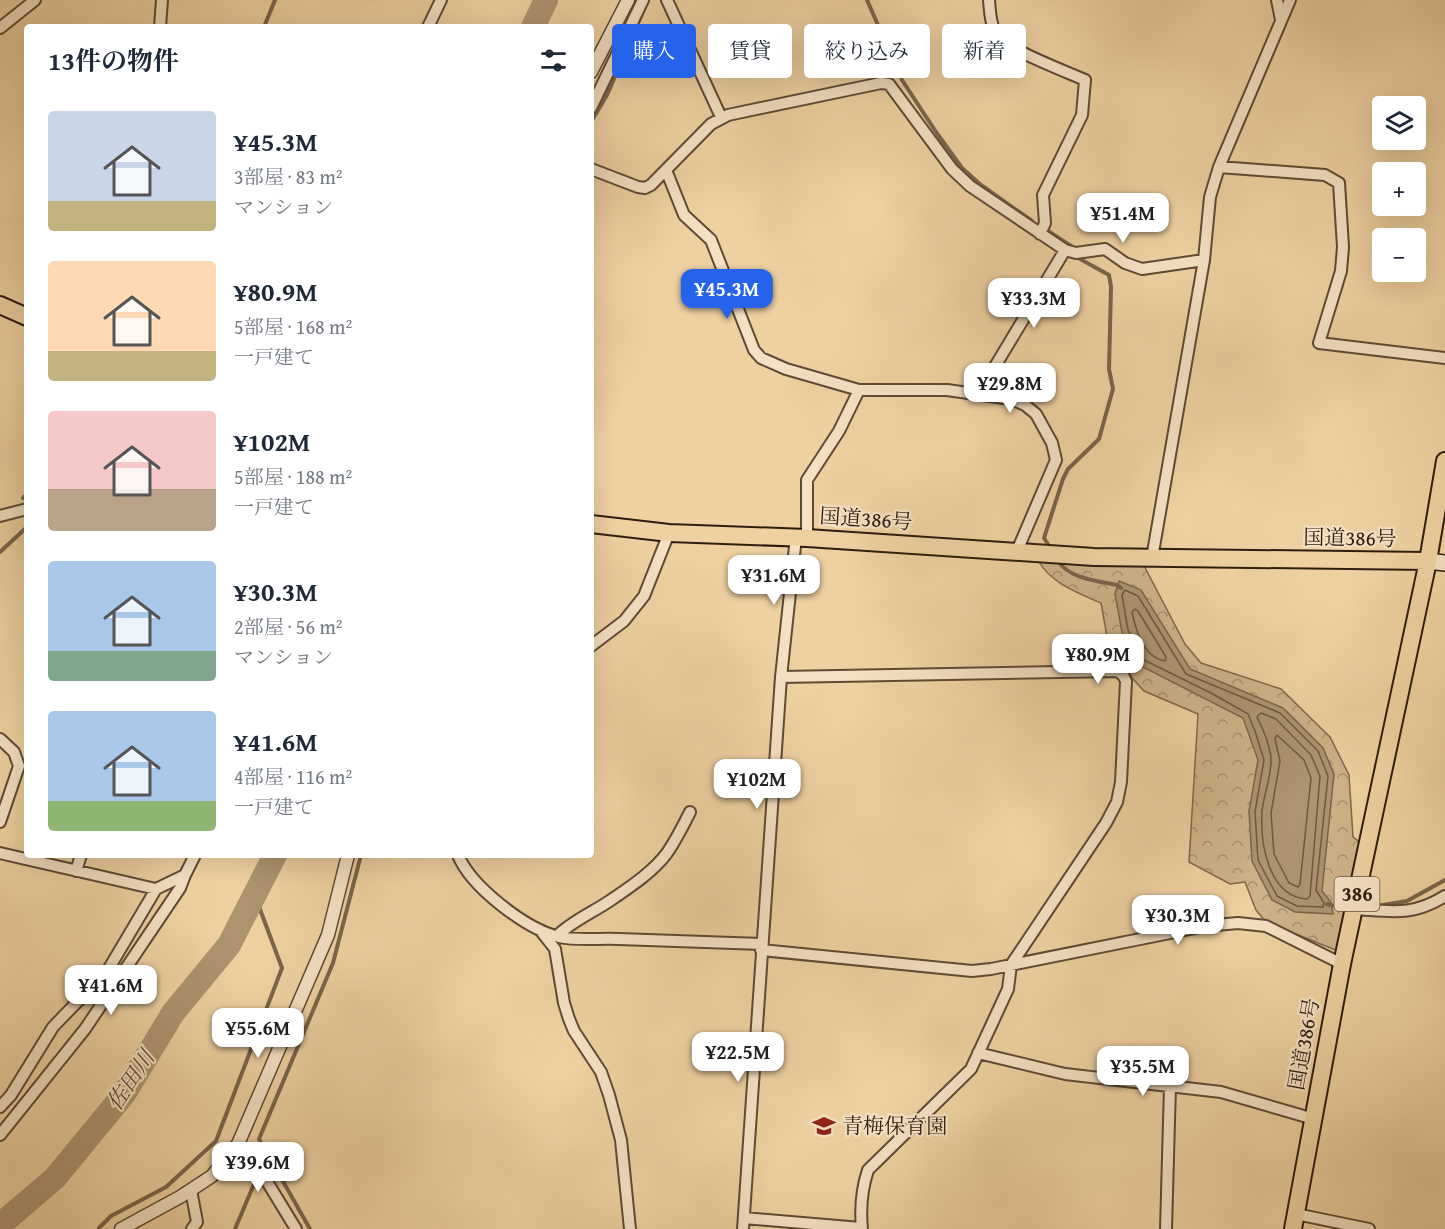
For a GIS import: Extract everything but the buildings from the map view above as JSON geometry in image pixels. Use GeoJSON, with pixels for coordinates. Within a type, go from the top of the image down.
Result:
{"type":"FeatureCollection","features":[{"type":"Feature","properties":{"kind":"main road"},"geometry":{"type":"LineString","coordinates":[[0,305],[24,316]]}},
{"type":"Feature","properties":{"kind":"main road"},"geometry":{"type":"LineString","coordinates":[[1437,562],[1445,462]]}},
{"type":"Feature","properties":{"kind":"main road","name":"国道386号"},"geometry":{"type":"LineString","coordinates":[[594,524],[669,532],[1094,557],[1437,562],[1342,964],[1295,1221]]}},
{"type":"Feature","properties":{"kind":"street"},"geometry":{"type":"LineString","coordinates":[[0,28],[35,0]]}},
{"type":"Feature","properties":{"kind":"street"},"geometry":{"type":"LineString","coordinates":[[160,24],[162,0]]}},
{"type":"Feature","properties":{"kind":"street"},"geometry":{"type":"LineString","coordinates":[[429,24],[441,0]]}},
{"type":"Feature","properties":{"kind":"street"},"geometry":{"type":"LineString","coordinates":[[594,66],[628,0]]}},
{"type":"Feature","properties":{"kind":"street"},"geometry":{"type":"LineString","coordinates":[[594,102],[643,0]]}},
{"type":"Feature","properties":{"kind":"street"},"geometry":{"type":"LineString","coordinates":[[668,0],[721,117]]}},
{"type":"Feature","properties":{"kind":"street"},"geometry":{"type":"LineString","coordinates":[[989,0],[991,20],[996,34],[1012,47],[1085,80],[1082,115],[1043,195],[1045,223],[1040,234]]}},
{"type":"Feature","properties":{"kind":"street"},"geometry":{"type":"LineString","coordinates":[[1278,0],[1281,20]]}},
{"type":"Feature","properties":{"kind":"street"},"geometry":{"type":"LineString","coordinates":[[1152,558],[1204,260],[1210,197],[1219,167],[1290,0]]}},
{"type":"Feature","properties":{"kind":"street"},"geometry":{"type":"LineString","coordinates":[[594,170],[645,188],[651,185],[711,124],[721,117],[881,83],[890,84],[952,169],[970,186],[1065,250],[1076,253],[1105,249],[1125,263],[1142,268],[1204,260]]}},
{"type":"Feature","properties":{"kind":"street"},"geometry":{"type":"LineString","coordinates":[[1219,167],[1325,175],[1339,183],[1343,247],[1341,271],[1319,343],[1445,358]]}},
{"type":"Feature","properties":{"kind":"street"},"geometry":{"type":"LineString","coordinates":[[666,170],[684,215],[711,240],[754,350],[761,358],[786,369],[859,390],[947,390],[979,393],[1011,399],[1026,405],[1036,414],[1056,452],[1056,460],[1021,551]]}},
{"type":"Feature","properties":{"kind":"street"},"geometry":{"type":"LineString","coordinates":[[979,393],[1065,250]]}},
{"type":"Feature","properties":{"kind":"street"},"geometry":{"type":"LineString","coordinates":[[781,677],[1117,670],[1126,681],[1121,782],[1117,802],[1106,823],[1011,965],[1008,989],[971,1070],[868,1170],[862,1189],[860,1209],[862,1228],[743,1224],[781,677],[807,480],[839,431],[859,390]]}},
{"type":"Feature","properties":{"kind":"street"},"geometry":{"type":"LineString","coordinates":[[0,516],[24,510]]}},
{"type":"Feature","properties":{"kind":"street"},"geometry":{"type":"LineString","coordinates":[[594,644],[624,621],[644,596],[669,532]]}},
{"type":"Feature","properties":{"kind":"street"},"geometry":{"type":"LineString","coordinates":[[0,739],[14,752],[19,766],[0,822]]}},
{"type":"Feature","properties":{"kind":"street"},"geometry":{"type":"LineString","coordinates":[[557,936],[569,924],[585,917],[646,875],[667,854],[690,812]]}},
{"type":"Feature","properties":{"kind":"street"},"geometry":{"type":"LineString","coordinates":[[0,853],[156,889]]}},
{"type":"Feature","properties":{"kind":"street"},"geometry":{"type":"LineString","coordinates":[[76,871],[80,858]]}},
{"type":"Feature","properties":{"kind":"street"},"geometry":{"type":"LineString","coordinates":[[0,1135],[85,1029],[180,888],[194,858]]}},
{"type":"Feature","properties":{"kind":"street"},"geometry":{"type":"LineString","coordinates":[[121,1229],[212,1176],[238,1144],[328,935],[347,858]]}},
{"type":"Feature","properties":{"kind":"street"},"geometry":{"type":"LineString","coordinates":[[459,858],[462,866],[481,887],[509,911],[540,930],[574,939],[761,947],[972,971],[1205,926],[1238,923],[1266,926],[1342,964]]}},
{"type":"Feature","properties":{"kind":"street"},"geometry":{"type":"LineString","coordinates":[[0,1107],[11,1095],[53,1027],[108,970],[156,889],[185,875]]}},
{"type":"Feature","properties":{"kind":"street"},"geometry":{"type":"LineString","coordinates":[[1354,909],[1405,913],[1445,896]]}},
{"type":"Feature","properties":{"kind":"street"},"geometry":{"type":"LineString","coordinates":[[540,930],[555,949],[564,1003],[574,1031],[601,1072],[609,1095],[621,1140],[630,1229]]}},
{"type":"Feature","properties":{"kind":"street"},"geometry":{"type":"LineString","coordinates":[[978,1053],[1065,1074],[1221,1092],[1314,1119]]}},
{"type":"Feature","properties":{"kind":"street"},"geometry":{"type":"LineString","coordinates":[[1166,1229],[1170,1086]]}},
{"type":"Feature","properties":{"kind":"street"},"geometry":{"type":"LineString","coordinates":[[238,1144],[263,1175],[296,1229]]}},
{"type":"Feature","properties":{"kind":"street"},"geometry":{"type":"LineString","coordinates":[[191,1190],[197,1222],[192,1229]]}},
{"type":"Feature","properties":{"kind":"street"},"geometry":{"type":"LineString","coordinates":[[1295,1221],[1369,1229]]}},
{"type":"Feature","properties":{"kind":"green space"},"geometry":{"type":"Polygon","coordinates":[[[1038,560],[1142,562],[1185,644],[1201,663],[1281,689],[1330,737],[1349,775],[1353,837],[1364,845],[1338,951],[1266,922],[1256,910],[1245,882],[1230,884],[1189,862],[1198,714],[1144,691],[1124,669],[1108,642],[1101,603],[1057,581],[1038,560]]]}},
{"type":"Feature","properties":{"kind":"water"},"geometry":{"type":"Polygon","coordinates":[[[1119,581],[1141,590],[1190,669],[1283,708],[1323,748],[1334,774],[1322,891],[1331,902],[1333,914],[1295,912],[1272,900],[1252,861],[1249,811],[1258,760],[1243,718],[1139,665],[1122,632],[1115,594],[1119,581]]]}},
{"type":"Feature","properties":{"kind":"waterway"},"geometry":{"type":"LineString","coordinates":[[265,24],[275,0]]}},
{"type":"Feature","properties":{"kind":"waterway","name":"佐田川"},"geometry":{"type":"LineString","coordinates":[[534,24],[546,0]]}},
{"type":"Feature","properties":{"kind":"waterway"},"geometry":{"type":"LineString","coordinates":[[594,117],[607,95],[648,0]]}},
{"type":"Feature","properties":{"kind":"waterway"},"geometry":{"type":"LineString","coordinates":[[867,0],[902,80],[962,168],[981,185],[1032,221]]}},
{"type":"Feature","properties":{"kind":"waterway"},"geometry":{"type":"LineString","coordinates":[[1045,229],[1071,246]]}},
{"type":"Feature","properties":{"kind":"waterway"},"geometry":{"type":"LineString","coordinates":[[1051,549],[1044,538],[1063,479],[1068,469],[1099,439],[1113,389],[1109,369],[1111,287],[1109,275],[1080,259]]}},
{"type":"Feature","properties":{"kind":"waterway"},"geometry":{"type":"LineString","coordinates":[[0,552],[24,530]]}},
{"type":"Feature","properties":{"kind":"waterway"},"geometry":{"type":"LineString","coordinates":[[1058,561],[1069,572],[1121,588]]}},
{"type":"Feature","properties":{"kind":"waterway","name":"佐田川"},"geometry":{"type":"LineString","coordinates":[[0,1225],[55,1178],[124,1094],[173,1013],[229,945],[273,858]]}},
{"type":"Feature","properties":{"kind":"waterway"},"geometry":{"type":"LineString","coordinates":[[310,1229],[259,1139],[333,963],[360,858]]}},
{"type":"Feature","properties":{"kind":"waterway"},"geometry":{"type":"LineString","coordinates":[[1377,906],[1407,901],[1445,880]]}},
{"type":"Feature","properties":{"kind":"waterway"},"geometry":{"type":"LineString","coordinates":[[99,1228],[111,1216],[166,1187],[216,1141],[282,968],[255,896]]}},
{"type":"Feature","properties":{"kind":"waterway"},"geometry":{"type":"LineString","coordinates":[[1327,904],[1338,907]]}},
{"type":"Feature","properties":{"kind":"waterway"},"geometry":{"type":"LineString","coordinates":[[235,1229],[257,1177]]}},
{"type":"Feature","properties":{"kind":"place","name":"青梅保育園"},"geometry":{"type":"Point","coordinates":[824,1126]}}]}
